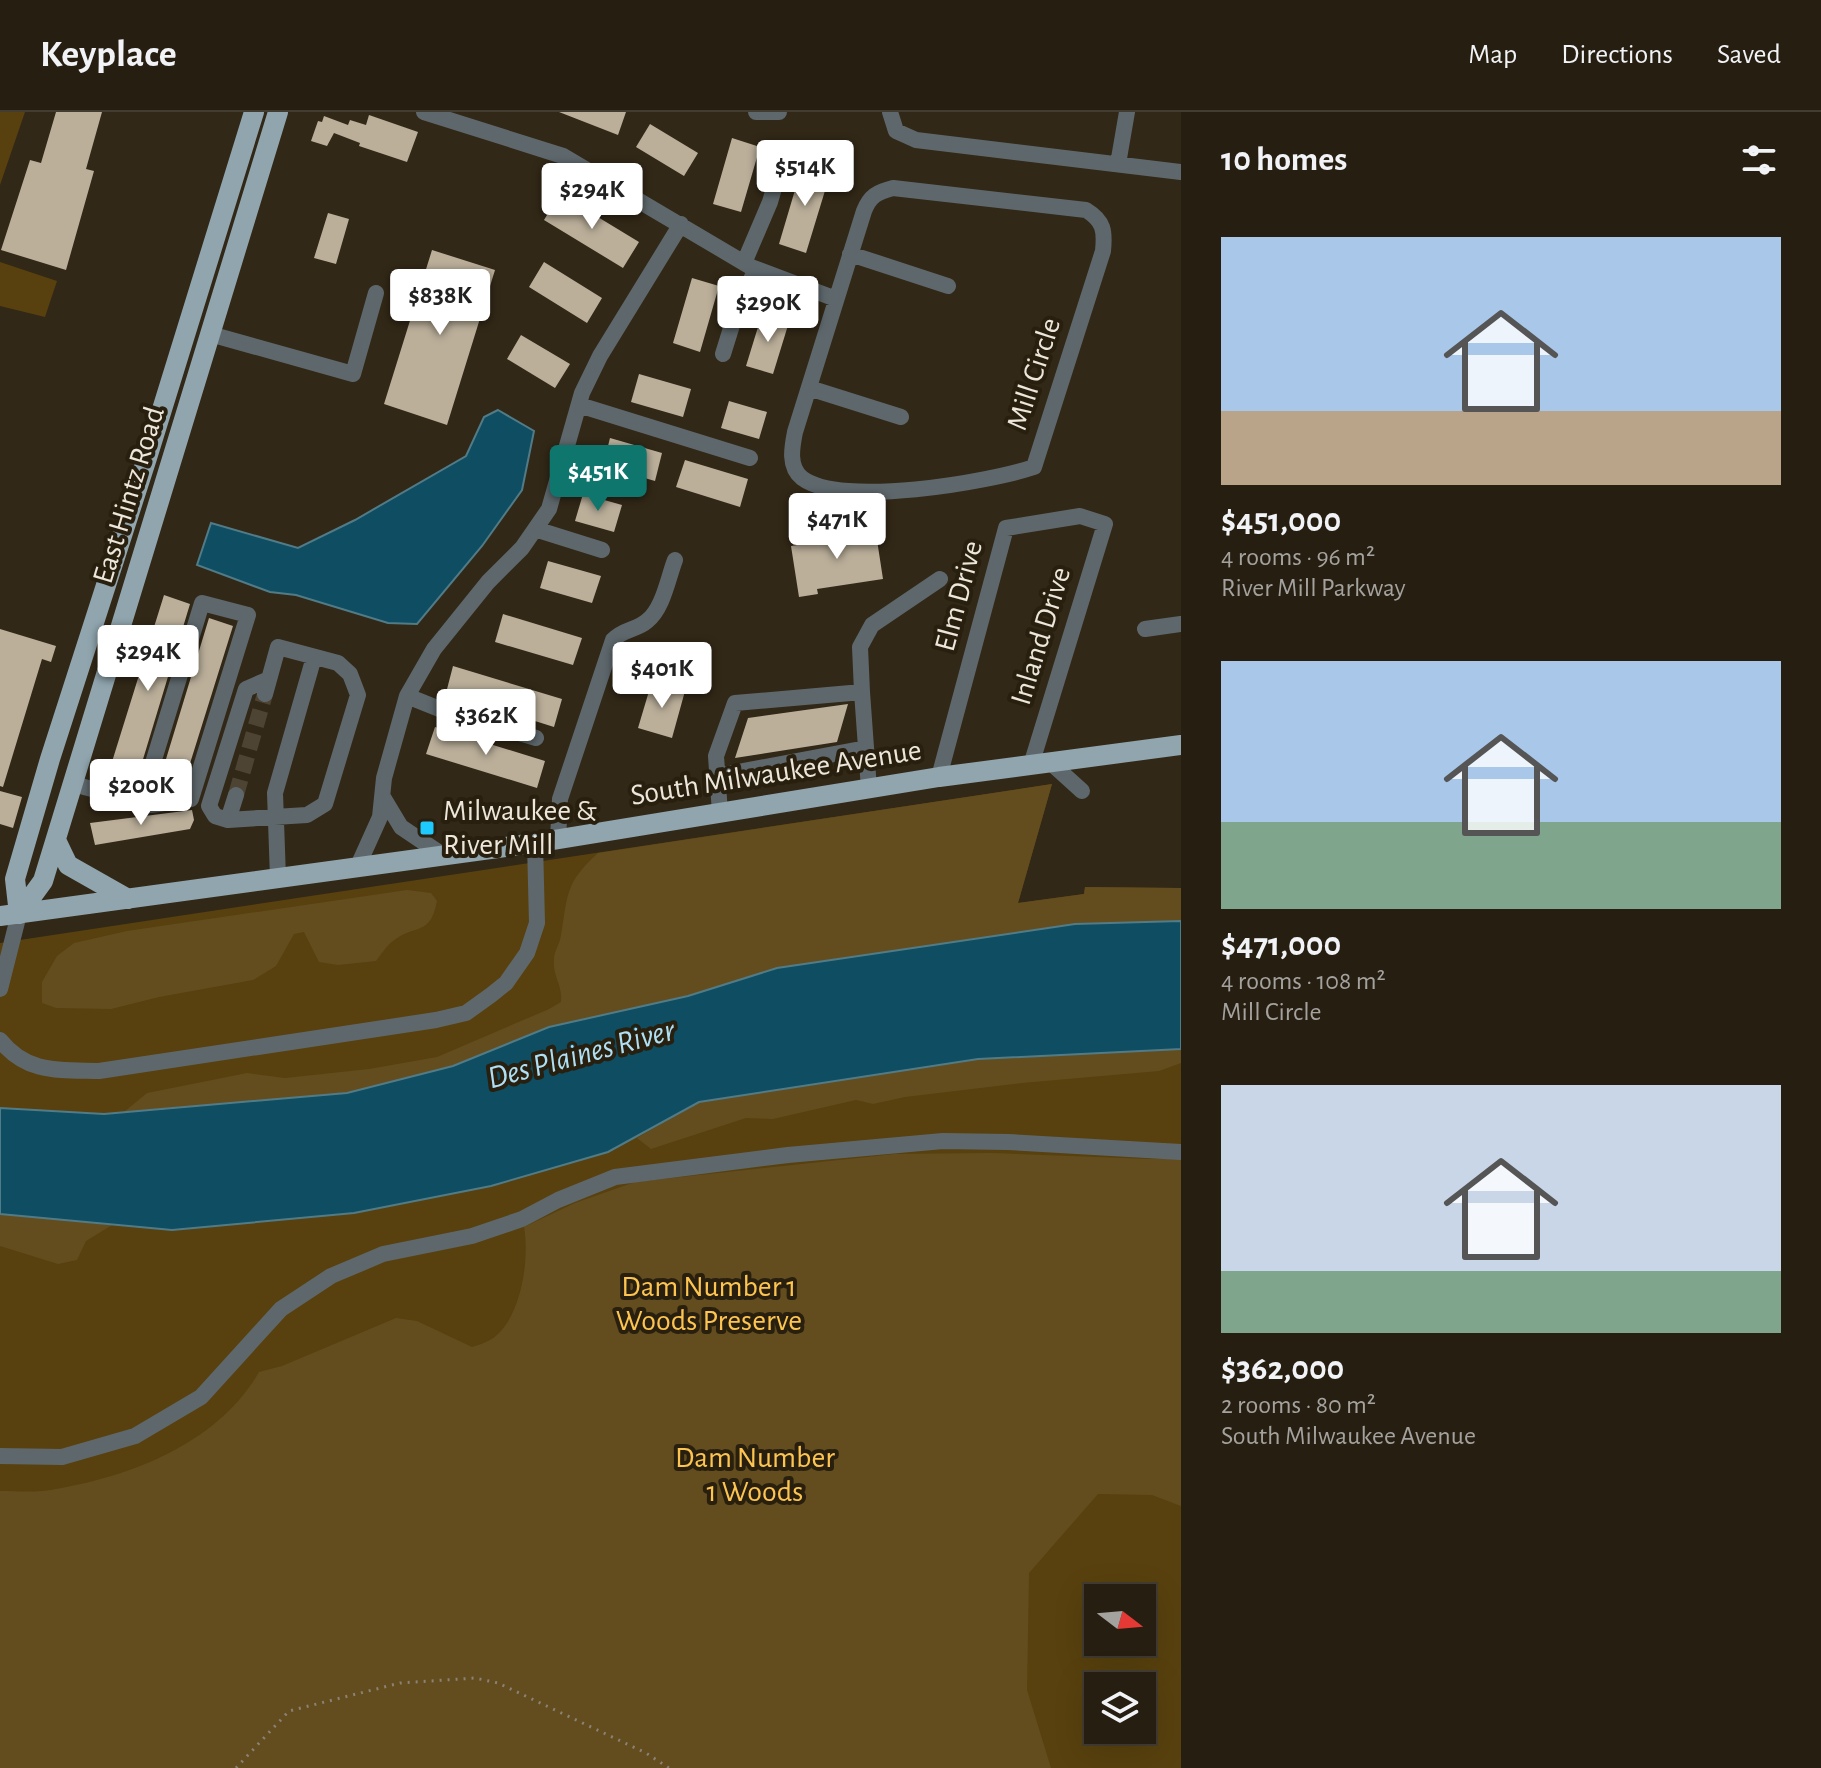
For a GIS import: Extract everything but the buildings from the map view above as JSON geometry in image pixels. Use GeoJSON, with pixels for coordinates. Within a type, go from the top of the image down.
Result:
{"type":"FeatureCollection","features":[{"type":"Feature","properties":{"kind":"main road","name":"East Hintz Road"},"geometry":{"type":"LineString","coordinates":[[10,915],[15,879],[50,759],[254,112]]}},
{"type":"Feature","properties":{"kind":"main road","name":"East Hintz Road"},"geometry":{"type":"LineString","coordinates":[[10,915],[43,881],[278,112]]}},
{"type":"Feature","properties":{"kind":"main road","name":"South Milwaukee Avenue"},"geometry":{"type":"LineString","coordinates":[[10,915],[535,843],[939,777],[1181,745]]}},
{"type":"Feature","properties":{"kind":"main road"},"geometry":{"type":"LineString","coordinates":[[56,840],[68,865],[128,899]]}},
{"type":"Feature","properties":{"kind":"street"},"geometry":{"type":"LineString","coordinates":[[424,112],[563,156],[750,266],[836,299]]}},
{"type":"Feature","properties":{"kind":"street"},"geometry":{"type":"LineString","coordinates":[[756,112],[779,112]]}},
{"type":"Feature","properties":{"kind":"street"},"geometry":{"type":"LineString","coordinates":[[890,112],[896,131],[916,140],[1181,172]]}},
{"type":"Feature","properties":{"kind":"street"},"geometry":{"type":"LineString","coordinates":[[1118,164],[1127,112]]}},
{"type":"Feature","properties":{"kind":"street"},"geometry":{"type":"LineString","coordinates":[[723,354],[782,161]]}},
{"type":"Feature","properties":{"kind":"street","name":"Mill Circle"},"geometry":{"type":"LineString","coordinates":[[893,188],[1086,210],[1098,217],[1105,230],[1103,251],[1034,467],[913,491],[869,493],[817,484],[802,478],[791,459],[795,432],[850,254],[868,201],[877,192],[893,188]]}},
{"type":"Feature","properties":{"kind":"street"},"geometry":{"type":"LineString","coordinates":[[357,868],[380,817],[384,778],[407,696],[434,649],[488,582],[522,548],[549,509],[579,405],[600,356],[681,224]]}},
{"type":"Feature","properties":{"kind":"street"},"geometry":{"type":"LineString","coordinates":[[850,254],[948,286]]}},
{"type":"Feature","properties":{"kind":"street"},"geometry":{"type":"LineString","coordinates":[[210,334],[353,374],[376,293]]}},
{"type":"Feature","properties":{"kind":"street"},"geometry":{"type":"LineString","coordinates":[[809,388],[901,417]]}},
{"type":"Feature","properties":{"kind":"street"},"geometry":{"type":"LineString","coordinates":[[579,405],[750,458]]}},
{"type":"Feature","properties":{"kind":"street","name":"Elm Drive"},"geometry":{"type":"LineString","coordinates":[[939,777],[1006,528],[1080,516],[1105,524]]}},
{"type":"Feature","properties":{"kind":"street","name":"Inland Drive"},"geometry":{"type":"LineString","coordinates":[[1041,764],[1105,524]]}},
{"type":"Feature","properties":{"kind":"street"},"geometry":{"type":"LineString","coordinates":[[535,529],[602,550]]}},
{"type":"Feature","properties":{"kind":"street"},"geometry":{"type":"LineString","coordinates":[[558,839],[560,799],[613,640],[622,631],[647,622],[655,611],[675,560]]}},
{"type":"Feature","properties":{"kind":"street"},"geometry":{"type":"LineString","coordinates":[[869,789],[860,647],[872,625],[940,579]]}},
{"type":"Feature","properties":{"kind":"street"},"geometry":{"type":"LineString","coordinates":[[73,784],[151,805],[191,799],[248,615],[202,603],[141,802]]}},
{"type":"Feature","properties":{"kind":"street"},"geometry":{"type":"LineString","coordinates":[[1145,629],[1181,624]]}},
{"type":"Feature","properties":{"kind":"street"},"geometry":{"type":"LineString","coordinates":[[278,647],[314,657],[338,663],[350,674],[358,695],[325,804],[307,815],[228,820],[215,816],[209,806],[246,689],[267,686],[278,647]]}},
{"type":"Feature","properties":{"kind":"street"},"geometry":{"type":"LineString","coordinates":[[278,878],[275,793],[314,657]]}},
{"type":"Feature","properties":{"kind":"street"},"geometry":{"type":"LineString","coordinates":[[720,813],[716,756],[735,703],[862,692]]}},
{"type":"Feature","properties":{"kind":"street"},"geometry":{"type":"LineString","coordinates":[[407,696],[442,710],[536,738]]}},
{"type":"Feature","properties":{"kind":"street"},"geometry":{"type":"LineString","coordinates":[[717,776],[866,748]]}},
{"type":"Feature","properties":{"kind":"street"},"geometry":{"type":"LineString","coordinates":[[1041,764],[1082,791]]}},
{"type":"Feature","properties":{"kind":"street"},"geometry":{"type":"LineString","coordinates":[[228,820],[236,795]]}},
{"type":"Feature","properties":{"kind":"street"},"geometry":{"type":"LineString","coordinates":[[383,797],[401,827],[444,856]]}},
{"type":"Feature","properties":{"kind":"street"},"geometry":{"type":"LineString","coordinates":[[0,1040],[11,1054],[50,1070],[99,1071],[466,1013],[506,983],[527,953],[537,923],[535,843]]}},
{"type":"Feature","properties":{"kind":"street"},"geometry":{"type":"LineString","coordinates":[[0,989],[10,915]]}},
{"type":"Feature","properties":{"kind":"street"},"geometry":{"type":"LineString","coordinates":[[0,1456],[62,1457],[135,1436],[201,1397],[281,1309],[331,1276],[383,1254],[472,1236],[522,1219],[558,1200],[615,1177],[788,1155],[943,1141],[1181,1152]]}},
{"type":"Feature","properties":{"kind":"path"},"geometry":{"type":"LineString","coordinates":[[236,1768],[289,1711],[400,1683],[475,1678],[498,1683],[646,1753],[669,1768]]}},
{"type":"Feature","properties":{"kind":"green space"},"geometry":{"type":"Polygon","coordinates":[[[0,112],[25,112],[0,185],[0,112]]]}},
{"type":"Feature","properties":{"kind":"green space"},"geometry":{"type":"Polygon","coordinates":[[[0,262],[57,281],[45,317],[0,306],[0,262]]]}},
{"type":"Feature","properties":{"kind":"green space","name":"Dam Number 1 Woods Preserve"},"geometry":{"type":"Polygon","coordinates":[[[1052,784],[1018,903],[1084,894],[1085,887],[1181,888],[1181,1768],[0,1768],[0,943],[1052,784]]]}},
{"type":"Feature","properties":{"kind":"green space"},"geometry":{"type":"Polygon","coordinates":[[[1052,784],[1018,903],[1084,894],[1085,887],[1181,888],[1181,921],[1075,924],[777,968],[688,996],[549,1027],[453,1066],[347,1093],[124,1112],[147,1093],[247,1073],[285,1078],[369,1069],[437,1057],[549,1009],[561,1002],[554,959],[570,890],[579,873],[598,853],[1052,784]]]}},
{"type":"Feature","properties":{"kind":"green space"},"geometry":{"type":"Polygon","coordinates":[[[407,890],[431,893],[437,901],[434,912],[426,925],[390,943],[376,961],[338,965],[319,962],[304,932],[294,934],[276,966],[253,980],[111,1009],[56,1008],[42,1003],[42,982],[57,956],[74,943],[127,931],[407,890]]]}},
{"type":"Feature","properties":{"kind":"green space"},"geometry":{"type":"Polygon","coordinates":[[[1181,1049],[1181,1063],[1159,1071],[1022,1083],[905,1097],[873,1104],[856,1100],[773,1119],[746,1118],[651,1149],[637,1138],[699,1102],[978,1059],[1181,1049]]]}},
{"type":"Feature","properties":{"kind":"green space","name":"Dam Number 1 Woods"},"geometry":{"type":"Polygon","coordinates":[[[895,1154],[1181,1158],[1181,1506],[1152,1495],[1098,1494],[1029,1573],[1027,1690],[1051,1768],[0,1768],[0,1491],[56,1489],[144,1465],[171,1452],[221,1418],[242,1397],[259,1372],[282,1366],[396,1318],[417,1321],[472,1347],[488,1341],[501,1331],[516,1305],[526,1256],[524,1227],[575,1203],[635,1182],[895,1154]]]}},
{"type":"Feature","properties":{"kind":"green space"},"geometry":{"type":"Polygon","coordinates":[[[0,1214],[112,1225],[86,1241],[77,1260],[58,1264],[0,1246],[0,1214]]]}},
{"type":"Feature","properties":{"kind":"water"},"geometry":{"type":"Polygon","coordinates":[[[498,410],[534,431],[522,490],[482,546],[417,624],[388,623],[296,595],[270,592],[197,565],[211,523],[298,548],[355,520],[466,456],[484,417],[498,410]]]}},
{"type":"Feature","properties":{"kind":"water","name":"Des Plaines River"},"geometry":{"type":"Polygon","coordinates":[[[1181,921],[1181,1049],[978,1059],[699,1102],[608,1152],[491,1186],[354,1213],[172,1230],[0,1214],[0,1108],[104,1114],[347,1093],[453,1066],[549,1027],[688,996],[777,968],[1075,924],[1181,921]]]}},
{"type":"Feature","properties":{"kind":"tunnel"},"geometry":{"type":"LineString","coordinates":[[236,795],[265,694]]}},
{"type":"Feature","properties":{"kind":"place","name":"Milwaukee & River Mill"},"geometry":{"type":"Point","coordinates":[427,828]}}]}
